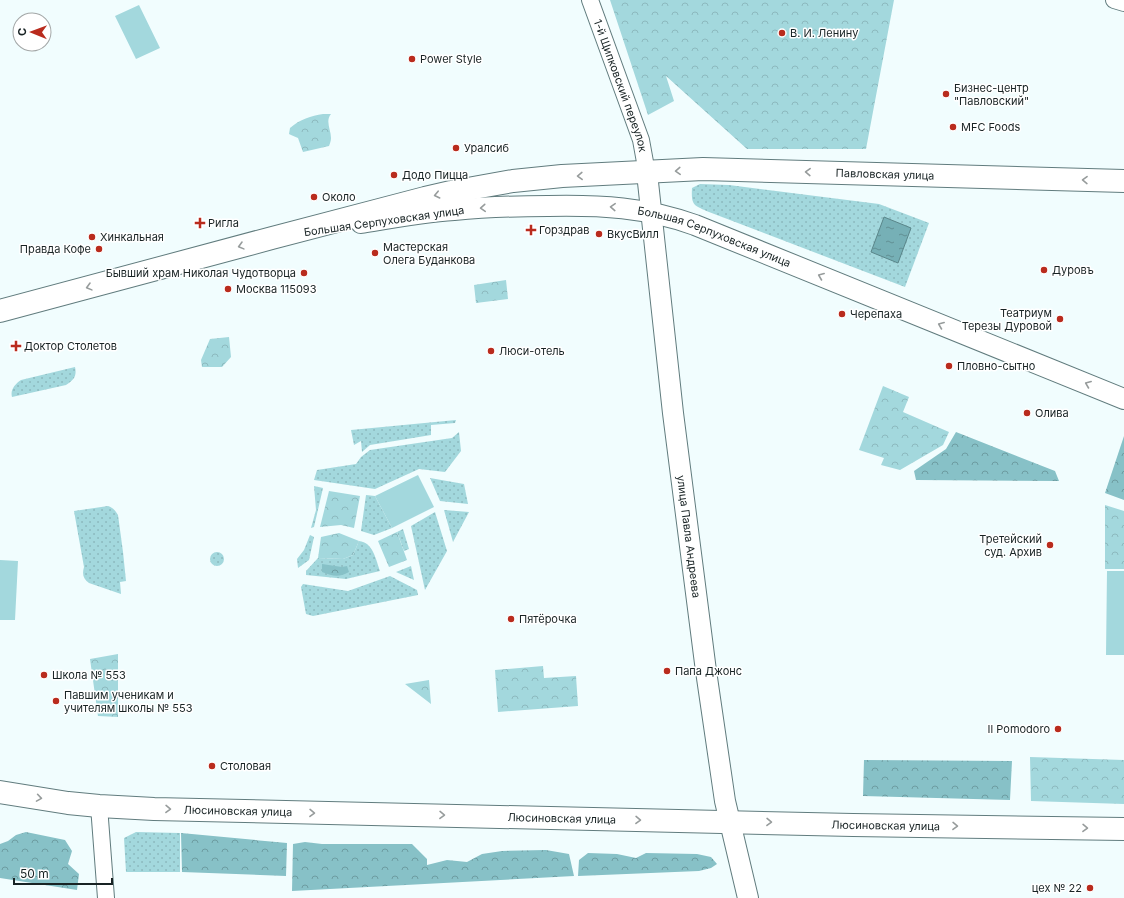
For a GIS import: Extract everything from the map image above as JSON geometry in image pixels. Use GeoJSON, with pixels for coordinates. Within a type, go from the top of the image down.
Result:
{"type":"FeatureCollection","features":[{"type":"Feature","properties":{"kind":"main road","name":"Павловская улица"},"geometry":{"type":"LineString","coordinates":[[647,173],[703,169],[1124,181]]}},
{"type":"Feature","properties":{"kind":"main road","name":"Большая Серпуховская улица"},"geometry":{"type":"LineString","coordinates":[[0,311],[279,236],[451,192],[513,181],[562,176],[647,173]]}},
{"type":"Feature","properties":{"kind":"main road","name":"Люсиновская улица"},"geometry":{"type":"LineString","coordinates":[[0,792],[68,803],[162,809],[1124,829]]}},
{"type":"Feature","properties":{"kind":"street","name":"1-й Щипковский переулок"},"geometry":{"type":"LineString","coordinates":[[590,0],[641,140],[647,173]]}},
{"type":"Feature","properties":{"kind":"street"},"geometry":{"type":"LineString","coordinates":[[1114,0],[1124,3]]}},
{"type":"Feature","properties":{"kind":"street","name":"улица Павла Андреева"},"geometry":{"type":"LineString","coordinates":[[647,173],[704,658],[725,801],[748,898]]}},
{"type":"Feature","properties":{"kind":"street","name":"Большая Серпуховская улица"},"geometry":{"type":"LineString","coordinates":[[279,236],[453,210],[517,206],[568,206],[618,207],[651,212],[695,225],[1124,399]]}},
{"type":"Feature","properties":{"kind":"street"},"geometry":{"type":"LineString","coordinates":[[99,806],[106,898]]}},
{"type":"Feature","properties":{"kind":"green space"},"geometry":{"type":"Polygon","coordinates":[[[610,0],[894,0],[866,149],[747,149],[666,76],[674,101],[648,115],[610,0]]]}},
{"type":"Feature","properties":{"kind":"green space"},"geometry":{"type":"Polygon","coordinates":[[[139,5],[160,48],[136,59],[115,16],[139,5]]]}},
{"type":"Feature","properties":{"kind":"green space"},"geometry":{"type":"Polygon","coordinates":[[[323,114],[331,114],[328,120],[331,135],[329,146],[303,152],[298,138],[289,134],[290,128],[306,118],[323,114]]]}},
{"type":"Feature","properties":{"kind":"green space"},"geometry":{"type":"Polygon","coordinates":[[[700,184],[729,185],[879,204],[929,223],[905,287],[700,208],[693,202],[692,188],[700,184]]]}},
{"type":"Feature","properties":{"kind":"green space"},"geometry":{"type":"Polygon","coordinates":[[[506,280],[508,299],[476,303],[474,285],[506,280]]]}},
{"type":"Feature","properties":{"kind":"green space"},"geometry":{"type":"Polygon","coordinates":[[[229,337],[231,357],[222,367],[202,367],[201,360],[210,339],[229,337]]]}},
{"type":"Feature","properties":{"kind":"green space"},"geometry":{"type":"Polygon","coordinates":[[[75,367],[76,373],[74,378],[66,385],[12,397],[14,387],[21,380],[75,367]]]}},
{"type":"Feature","properties":{"kind":"green space"},"geometry":{"type":"Polygon","coordinates":[[[883,386],[909,397],[903,412],[949,432],[943,445],[900,470],[881,465],[884,458],[859,450],[883,386]]]}},
{"type":"Feature","properties":{"kind":"green space"},"geometry":{"type":"Polygon","coordinates":[[[456,420],[455,423],[431,425],[431,435],[370,445],[362,452],[361,441],[354,445],[351,430],[456,420]]]}},
{"type":"Feature","properties":{"kind":"green space"},"geometry":{"type":"Polygon","coordinates":[[[459,432],[461,451],[445,472],[419,469],[375,489],[314,480],[317,470],[356,464],[361,457],[370,450],[452,438],[459,432]]]}},
{"type":"Feature","properties":{"kind":"green space"},"geometry":{"type":"Polygon","coordinates":[[[956,432],[1055,471],[1059,481],[916,480],[914,471],[946,449],[956,432]]]}},
{"type":"Feature","properties":{"kind":"green space"},"geometry":{"type":"Polygon","coordinates":[[[1124,436],[1124,500],[1105,493],[1124,436]]]}},
{"type":"Feature","properties":{"kind":"green space"},"geometry":{"type":"Polygon","coordinates":[[[418,475],[434,507],[392,528],[375,496],[418,475]]]}},
{"type":"Feature","properties":{"kind":"green space"},"geometry":{"type":"Polygon","coordinates":[[[430,478],[464,484],[468,504],[440,501],[430,478]]]}},
{"type":"Feature","properties":{"kind":"green space"},"geometry":{"type":"Polygon","coordinates":[[[314,486],[323,488],[314,527],[311,528],[316,510],[314,486]]]}},
{"type":"Feature","properties":{"kind":"green space"},"geometry":{"type":"Polygon","coordinates":[[[329,491],[360,496],[354,528],[341,525],[320,527],[329,491]]]}},
{"type":"Feature","properties":{"kind":"green space"},"geometry":{"type":"Polygon","coordinates":[[[366,495],[375,496],[392,528],[374,535],[361,531],[366,495]]]}},
{"type":"Feature","properties":{"kind":"green space"},"geometry":{"type":"Polygon","coordinates":[[[1105,505],[1124,511],[1124,569],[1105,569],[1105,505]]]}},
{"type":"Feature","properties":{"kind":"green space"},"geometry":{"type":"Polygon","coordinates":[[[108,506],[114,509],[118,515],[126,581],[120,582],[121,594],[89,583],[85,580],[83,574],[84,567],[74,511],[108,506]]]}},
{"type":"Feature","properties":{"kind":"green space"},"geometry":{"type":"Polygon","coordinates":[[[444,510],[469,512],[453,542],[444,510]]]}},
{"type":"Feature","properties":{"kind":"green space"},"geometry":{"type":"Polygon","coordinates":[[[435,512],[447,551],[425,590],[411,526],[435,512]]]}},
{"type":"Feature","properties":{"kind":"green space"},"geometry":{"type":"Polygon","coordinates":[[[403,529],[409,549],[404,551],[397,532],[403,529]]]}},
{"type":"Feature","properties":{"kind":"green space"},"geometry":{"type":"Polygon","coordinates":[[[397,532],[407,560],[389,567],[378,541],[397,532]]]}},
{"type":"Feature","properties":{"kind":"green space"},"geometry":{"type":"Polygon","coordinates":[[[339,533],[359,541],[353,555],[343,559],[318,558],[321,537],[339,533]]]}},
{"type":"Feature","properties":{"kind":"green space"},"geometry":{"type":"Polygon","coordinates":[[[310,535],[314,537],[309,560],[298,568],[297,559],[304,550],[310,535]]]}},
{"type":"Feature","properties":{"kind":"green space"},"geometry":{"type":"Polygon","coordinates":[[[359,541],[364,542],[371,548],[380,571],[346,579],[306,575],[306,571],[318,558],[343,559],[353,555],[359,541]]]}},
{"type":"Feature","properties":{"kind":"green space"},"geometry":{"type":"Polygon","coordinates":[[[217,552],[222,554],[224,559],[222,564],[217,566],[212,564],[210,559],[212,554],[217,552]]]}},
{"type":"Feature","properties":{"kind":"green space"},"geometry":{"type":"Polygon","coordinates":[[[0,560],[18,561],[15,620],[0,620],[0,560]]]}},
{"type":"Feature","properties":{"kind":"green space"},"geometry":{"type":"Polygon","coordinates":[[[322,564],[342,567],[347,566],[349,572],[339,576],[329,575],[322,572],[322,564]]]}},
{"type":"Feature","properties":{"kind":"green space"},"geometry":{"type":"Polygon","coordinates":[[[411,566],[414,580],[396,572],[411,566]]]}},
{"type":"Feature","properties":{"kind":"green space"},"geometry":{"type":"Polygon","coordinates":[[[1107,571],[1124,571],[1124,655],[1106,655],[1107,571]]]}},
{"type":"Feature","properties":{"kind":"green space"},"geometry":{"type":"Polygon","coordinates":[[[390,576],[417,590],[418,595],[313,616],[306,614],[301,587],[303,584],[348,591],[390,576]]]}},
{"type":"Feature","properties":{"kind":"green space"},"geometry":{"type":"Polygon","coordinates":[[[118,654],[118,717],[98,716],[90,659],[118,654]]]}},
{"type":"Feature","properties":{"kind":"green space"},"geometry":{"type":"Polygon","coordinates":[[[543,666],[544,678],[576,676],[578,706],[498,712],[495,670],[543,666]]]}},
{"type":"Feature","properties":{"kind":"green space"},"geometry":{"type":"Polygon","coordinates":[[[429,680],[431,704],[405,684],[429,680]]]}},
{"type":"Feature","properties":{"kind":"green space"},"geometry":{"type":"Polygon","coordinates":[[[1030,757],[1124,760],[1124,804],[1031,801],[1030,757]]]}},
{"type":"Feature","properties":{"kind":"green space"},"geometry":{"type":"Polygon","coordinates":[[[864,760],[1012,761],[1010,800],[863,796],[864,760]]]}},
{"type":"Feature","properties":{"kind":"green space"},"geometry":{"type":"Polygon","coordinates":[[[26,832],[65,840],[72,851],[68,864],[79,874],[77,890],[0,878],[0,844],[8,841],[16,835],[26,832]]]}},
{"type":"Feature","properties":{"kind":"green space"},"geometry":{"type":"Polygon","coordinates":[[[136,832],[180,833],[180,872],[126,872],[124,838],[136,832]]]}},
{"type":"Feature","properties":{"kind":"green space"},"geometry":{"type":"Polygon","coordinates":[[[181,833],[287,843],[286,876],[182,872],[181,833]]]}},
{"type":"Feature","properties":{"kind":"green space"},"geometry":{"type":"Polygon","coordinates":[[[305,842],[322,844],[412,844],[427,859],[427,865],[447,860],[467,862],[482,854],[502,851],[546,850],[569,854],[574,876],[292,891],[293,844],[305,842]]]}},
{"type":"Feature","properties":{"kind":"green space"},"geometry":{"type":"Polygon","coordinates":[[[588,853],[617,854],[636,858],[646,853],[697,854],[711,857],[717,864],[711,868],[699,871],[578,876],[579,860],[588,853]]]}},
{"type":"Feature","properties":{"kind":"water"},"geometry":{"type":"Polygon","coordinates":[[[884,217],[911,228],[898,263],[871,252],[884,217]]]}},
{"type":"Feature","properties":{"kind":"place","name":"В. И. Ленину"},"geometry":{"type":"Point","coordinates":[782,33]}},
{"type":"Feature","properties":{"kind":"place","name":"Power Style"},"geometry":{"type":"Point","coordinates":[412,59]}},
{"type":"Feature","properties":{"kind":"place","name":"Бизнес-центр \"Павловский\""},"geometry":{"type":"Point","coordinates":[946,94]}},
{"type":"Feature","properties":{"kind":"place","name":"MFC Foods"},"geometry":{"type":"Point","coordinates":[953,127]}},
{"type":"Feature","properties":{"kind":"place","name":"Уралсиб"},"geometry":{"type":"Point","coordinates":[456,148]}},
{"type":"Feature","properties":{"kind":"place","name":"Додо Пицца"},"geometry":{"type":"Point","coordinates":[394,175]}},
{"type":"Feature","properties":{"kind":"place","name":"Около"},"geometry":{"type":"Point","coordinates":[314,197]}},
{"type":"Feature","properties":{"kind":"place","name":"Ригла"},"geometry":{"type":"Point","coordinates":[200,223]}},
{"type":"Feature","properties":{"kind":"place","name":"Горздрав"},"geometry":{"type":"Point","coordinates":[531,230]}},
{"type":"Feature","properties":{"kind":"place","name":"ВкусВилл"},"geometry":{"type":"Point","coordinates":[599,234]}},
{"type":"Feature","properties":{"kind":"place","name":"Хинкальная"},"geometry":{"type":"Point","coordinates":[92,237]}},
{"type":"Feature","properties":{"kind":"place","name":"Правда Кофе"},"geometry":{"type":"Point","coordinates":[99,249]}},
{"type":"Feature","properties":{"kind":"place","name":"Мастерская Олега Буданкова"},"geometry":{"type":"Point","coordinates":[375,253]}},
{"type":"Feature","properties":{"kind":"place","name":"Дуровъ"},"geometry":{"type":"Point","coordinates":[1044,270]}},
{"type":"Feature","properties":{"kind":"place","name":"Бывший храм Николая Чудотворца"},"geometry":{"type":"Point","coordinates":[304,273]}},
{"type":"Feature","properties":{"kind":"place","name":"Москва 115093"},"geometry":{"type":"Point","coordinates":[228,289]}},
{"type":"Feature","properties":{"kind":"place","name":"Черепаха"},"geometry":{"type":"Point","coordinates":[842,314]}},
{"type":"Feature","properties":{"kind":"place","name":"Театриум Терезы Дуровой"},"geometry":{"type":"Point","coordinates":[1060,319]}},
{"type":"Feature","properties":{"kind":"place","name":"Доктор Столетов"},"geometry":{"type":"Point","coordinates":[16,346]}},
{"type":"Feature","properties":{"kind":"place","name":"Люси-отель"},"geometry":{"type":"Point","coordinates":[491,351]}},
{"type":"Feature","properties":{"kind":"place","name":"Пловно-сытно"},"geometry":{"type":"Point","coordinates":[949,366]}},
{"type":"Feature","properties":{"kind":"place","name":"Олива"},"geometry":{"type":"Point","coordinates":[1027,413]}},
{"type":"Feature","properties":{"kind":"place","name":"Третейский суд. Архив"},"geometry":{"type":"Point","coordinates":[1050,545]}},
{"type":"Feature","properties":{"kind":"place","name":"Пятёрочка"},"geometry":{"type":"Point","coordinates":[511,619]}},
{"type":"Feature","properties":{"kind":"place","name":"Папа Джонс"},"geometry":{"type":"Point","coordinates":[667,671]}},
{"type":"Feature","properties":{"kind":"place","name":"Школа № 553"},"geometry":{"type":"Point","coordinates":[44,675]}},
{"type":"Feature","properties":{"kind":"place","name":"Павшим ученикам и учителям школы № 553"},"geometry":{"type":"Point","coordinates":[56,701]}},
{"type":"Feature","properties":{"kind":"place","name":"Il Pomodoro"},"geometry":{"type":"Point","coordinates":[1058,729]}},
{"type":"Feature","properties":{"kind":"place","name":"Столовая"},"geometry":{"type":"Point","coordinates":[212,766]}},
{"type":"Feature","properties":{"kind":"place","name":"цех № 22"},"geometry":{"type":"Point","coordinates":[1090,888]}}]}
